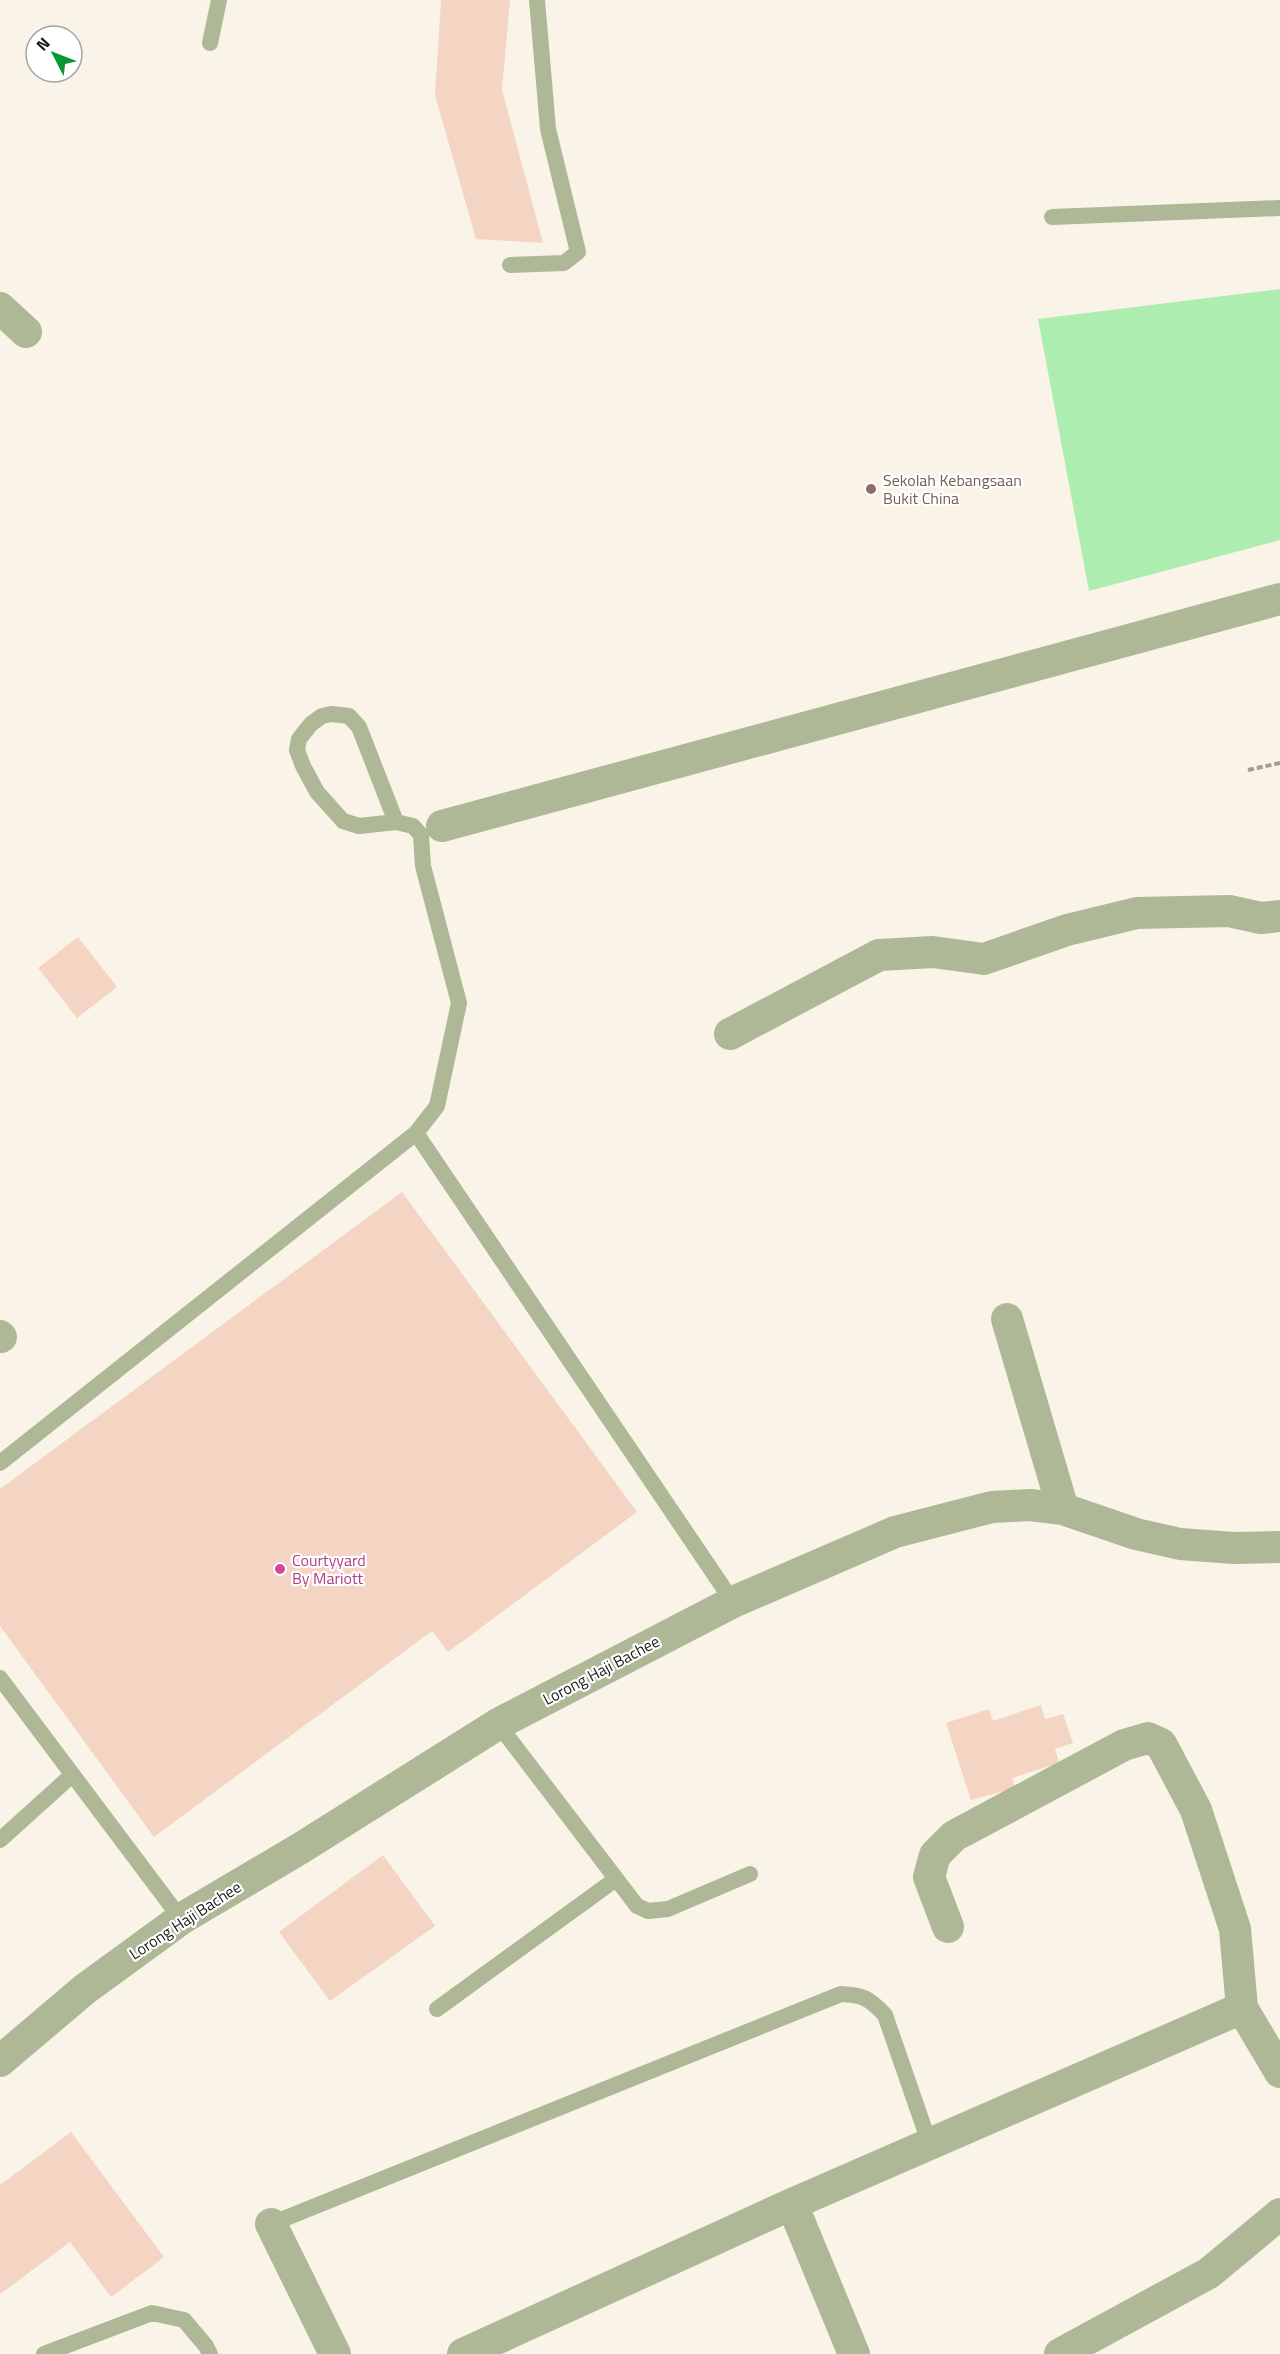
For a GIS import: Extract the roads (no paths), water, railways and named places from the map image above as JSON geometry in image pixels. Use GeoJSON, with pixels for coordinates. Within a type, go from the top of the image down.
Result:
{"type":"FeatureCollection","features":[{"type":"Feature","properties":{"kind":"street"},"geometry":{"type":"LineString","coordinates":[[0,308],[26,332]]}},
{"type":"Feature","properties":{"kind":"street"},"geometry":{"type":"LineString","coordinates":[[442,826],[1280,599]]}},
{"type":"Feature","properties":{"kind":"street"},"geometry":{"type":"LineString","coordinates":[[730,1034],[879,955],[933,952],[984,959],[1067,930],[1137,913],[1229,911],[1261,918],[1280,916]]}},
{"type":"Feature","properties":{"kind":"street"},"geometry":{"type":"LineString","coordinates":[[1007,1319],[1063,1509]]}},
{"type":"Feature","properties":{"kind":"street","name":"Lorong Haji Bachee"},"geometry":{"type":"LineString","coordinates":[[0,2061],[85,1989],[181,1919],[302,1848],[498,1724],[733,1602],[895,1532],[992,1507],[1030,1505],[1063,1509],[1137,1534],[1180,1544],[1234,1548],[1280,1547]]}},
{"type":"Feature","properties":{"kind":"street"},"geometry":{"type":"LineString","coordinates":[[948,1927],[929,1877],[935,1855],[954,1836],[1124,1745],[1148,1738],[1161,1744],[1196,1810],[1235,1929],[1242,2008],[1280,2072]]}},
{"type":"Feature","properties":{"kind":"street"},"geometry":{"type":"LineString","coordinates":[[463,2354],[792,2204],[1242,2008]]}},
{"type":"Feature","properties":{"kind":"street"},"geometry":{"type":"LineString","coordinates":[[792,2204],[854,2354]]}},
{"type":"Feature","properties":{"kind":"street"},"geometry":{"type":"LineString","coordinates":[[1060,2354],[1209,2273],[1280,2214]]}},
{"type":"Feature","properties":{"kind":"street"},"geometry":{"type":"LineString","coordinates":[[271,2224],[335,2354]]}},
{"type":"Feature","properties":{"kind":"lane"},"geometry":{"type":"LineString","coordinates":[[210,43],[219,0]]}},
{"type":"Feature","properties":{"kind":"lane"},"geometry":{"type":"LineString","coordinates":[[510,265],[564,263],[578,252],[548,129],[537,0]]}},
{"type":"Feature","properties":{"kind":"lane"},"geometry":{"type":"LineString","coordinates":[[1052,217],[1280,208]]}},
{"type":"Feature","properties":{"kind":"lane"},"geometry":{"type":"LineString","coordinates":[[0,1463],[416,1133],[437,1106],[459,1003],[423,866],[422,835],[413,826],[396,822],[359,826],[343,821],[328,806],[317,792],[297,750],[299,739],[311,724],[322,716],[331,714],[349,716],[358,727],[396,822]]}},
{"type":"Feature","properties":{"kind":"lane"},"geometry":{"type":"LineString","coordinates":[[416,1133],[733,1602]]}},
{"type":"Feature","properties":{"kind":"lane"},"geometry":{"type":"LineString","coordinates":[[0,1678],[181,1919]]}},
{"type":"Feature","properties":{"kind":"lane"},"geometry":{"type":"LineString","coordinates":[[498,1724],[638,1906],[648,1911],[668,1910],[750,1874]]}},
{"type":"Feature","properties":{"kind":"lane"},"geometry":{"type":"LineString","coordinates":[[0,1840],[72,1775]]}},
{"type":"Feature","properties":{"kind":"lane"},"geometry":{"type":"LineString","coordinates":[[437,2009],[616,1879]]}},
{"type":"Feature","properties":{"kind":"lane"},"geometry":{"type":"LineString","coordinates":[[271,2224],[841,1994],[860,1995],[874,2003],[885,2015],[930,2145]]}},
{"type":"Feature","properties":{"kind":"lane"},"geometry":{"type":"LineString","coordinates":[[44,2354],[152,2313],[184,2320],[210,2354]]}},
{"type":"Feature","properties":{"kind":"place","name":"Sekolah Kebangsaan Bukit China"},"geometry":{"type":"Point","coordinates":[871,489]}},
{"type":"Feature","properties":{"kind":"place","name":"Courtyyard By Mariott"},"geometry":{"type":"Point","coordinates":[280,1569]}}]}
